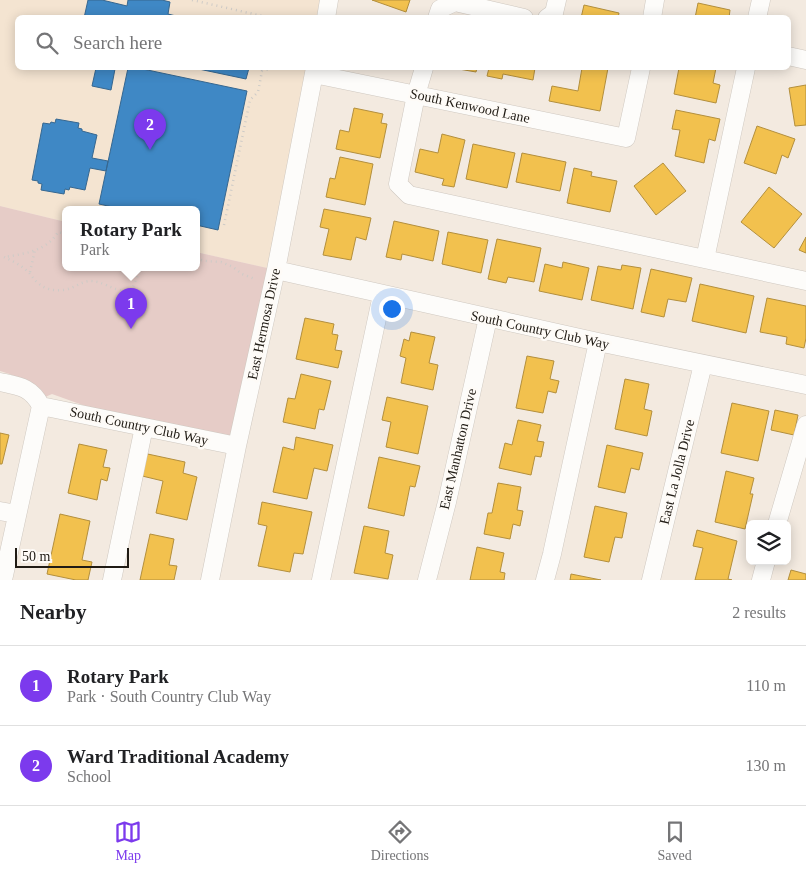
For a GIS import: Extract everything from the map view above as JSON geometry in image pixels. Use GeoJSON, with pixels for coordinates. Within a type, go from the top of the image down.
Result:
{"type":"FeatureCollection","features":[{"type":"Feature","properties":{"kind":"street"},"geometry":{"type":"LineString","coordinates":[[326,15],[329,0]]}},
{"type":"Feature","properties":{"kind":"street"},"geometry":{"type":"LineString","coordinates":[[551,15],[554,13],[557,0]]}},
{"type":"Feature","properties":{"kind":"street"},"geometry":{"type":"LineString","coordinates":[[652,15],[655,0]]}},
{"type":"Feature","properties":{"kind":"street"},"geometry":{"type":"LineString","coordinates":[[758,15],[761,0]]}},
{"type":"Feature","properties":{"kind":"street"},"geometry":{"type":"LineString","coordinates":[[438,15],[440,9],[455,2],[511,15]]}},
{"type":"Feature","properties":{"kind":"street"},"geometry":{"type":"LineString","coordinates":[[791,57],[806,60]]}},
{"type":"Feature","properties":{"kind":"street"},"geometry":{"type":"LineString","coordinates":[[423,70],[416,95],[398,184],[409,195],[806,281]]}},
{"type":"Feature","properties":{"kind":"street","name":"South Kenwood Lane"},"geometry":{"type":"LineString","coordinates":[[314,71],[416,95],[626,138],[641,70]]}},
{"type":"Feature","properties":{"kind":"street"},"geometry":{"type":"LineString","coordinates":[[705,259],[746,70]]}},
{"type":"Feature","properties":{"kind":"street","name":"East Hermosa Drive"},"geometry":{"type":"LineString","coordinates":[[210,580],[276,270],[314,71]]}},
{"type":"Feature","properties":{"kind":"street","name":"South Country Club Way"},"geometry":{"type":"LineString","coordinates":[[276,270],[598,342],[806,385]]}},
{"type":"Feature","properties":{"kind":"street"},"geometry":{"type":"LineString","coordinates":[[321,580],[382,295]]}},
{"type":"Feature","properties":{"kind":"street","name":"East Manhatton Drive"},"geometry":{"type":"LineString","coordinates":[[427,580],[447,502],[488,318]]}},
{"type":"Feature","properties":{"kind":"street"},"geometry":{"type":"LineString","coordinates":[[545,580],[598,342]]}},
{"type":"Feature","properties":{"kind":"street","name":"East La Jolla Drive"},"geometry":{"type":"LineString","coordinates":[[650,580],[703,364]]}},
{"type":"Feature","properties":{"kind":"street"},"geometry":{"type":"LineString","coordinates":[[0,382],[25,388],[37,397],[41,406],[8,512],[3,580]]}},
{"type":"Feature","properties":{"kind":"street","name":"South Country Club Way"},"geometry":{"type":"LineString","coordinates":[[41,406],[237,446]]}},
{"type":"Feature","properties":{"kind":"street"},"geometry":{"type":"LineString","coordinates":[[778,520],[806,425]]}},
{"type":"Feature","properties":{"kind":"street"},"geometry":{"type":"LineString","coordinates":[[112,580],[144,427]]}},
{"type":"Feature","properties":{"kind":"street"},"geometry":{"type":"LineString","coordinates":[[761,580],[765,565]]}},
{"type":"Feature","properties":{"kind":"path"},"geometry":{"type":"LineString","coordinates":[[192,0],[258,15]]}},
{"type":"Feature","properties":{"kind":"path"},"geometry":{"type":"LineString","coordinates":[[224,225],[250,100],[258,92],[262,71],[267,70]]}},
{"type":"Feature","properties":{"kind":"path"},"geometry":{"type":"LineString","coordinates":[[4,257],[27,254],[53,240],[58,232],[62,233]]}},
{"type":"Feature","properties":{"kind":"path"},"geometry":{"type":"LineString","coordinates":[[30,272],[34,250]]}},
{"type":"Feature","properties":{"kind":"path"},"geometry":{"type":"LineString","coordinates":[[0,256],[30,272],[37,283],[52,290],[65,290],[90,281],[103,283],[123,292],[132,289],[139,271]]}},
{"type":"Feature","properties":{"kind":"path"},"geometry":{"type":"LineString","coordinates":[[200,260],[221,262],[233,267],[242,274],[255,278]]}},
{"type":"Feature","properties":{"kind":"shaded area"},"geometry":{"type":"Polygon","coordinates":[[[0,0],[329,0],[326,15],[15,15],[15,70],[315,70],[276,270],[200,253],[200,206],[62,206],[62,221],[0,206],[0,0]]]}},
{"type":"Feature","properties":{"kind":"shaded area"},"geometry":{"type":"Polygon","coordinates":[[[0,206],[62,221],[62,271],[200,271],[200,253],[276,270],[237,446],[144,427],[52,394],[36,401],[30,389],[22,381],[0,371],[0,206]]]}},
{"type":"Feature","properties":{"kind":"building: Homes"},"geometry":{"type":"Polygon","coordinates":[[[372,0],[410,0],[406,12],[372,0]]]}},
{"type":"Feature","properties":{"kind":"building: Homes"},"geometry":{"type":"Polygon","coordinates":[[[698,3],[730,10],[729,15],[696,15],[698,3]]]}},
{"type":"Feature","properties":{"kind":"building: Homes"},"geometry":{"type":"Polygon","coordinates":[[[584,5],[619,13],[619,15],[582,15],[584,5]]]}},
{"type":"Feature","properties":{"kind":"building: Homes"},"geometry":{"type":"Polygon","coordinates":[[[488,70],[535,70],[533,80],[503,74],[502,79],[487,76],[488,70]]]}},
{"type":"Feature","properties":{"kind":"building: Homes"},"geometry":{"type":"Polygon","coordinates":[[[582,70],[608,70],[600,111],[549,101],[552,86],[578,91],[582,70]]]}},
{"type":"Feature","properties":{"kind":"building: Homes"},"geometry":{"type":"Polygon","coordinates":[[[679,70],[716,70],[713,83],[720,85],[716,103],[674,94],[679,70]]]}},
{"type":"Feature","properties":{"kind":"building: Homes"},"geometry":{"type":"Polygon","coordinates":[[[806,85],[806,125],[795,126],[789,88],[806,85]]]}},
{"type":"Feature","properties":{"kind":"building: Homes"},"geometry":{"type":"Polygon","coordinates":[[[354,108],[383,114],[381,123],[387,124],[380,158],[336,149],[340,130],[349,132],[354,108]]]}},
{"type":"Feature","properties":{"kind":"building: Homes"},"geometry":{"type":"Polygon","coordinates":[[[676,110],[720,119],[715,141],[709,139],[704,163],[675,156],[680,130],[672,129],[676,110]]]}},
{"type":"Feature","properties":{"kind":"building: Homes"},"geometry":{"type":"Polygon","coordinates":[[[757,126],[795,139],[788,158],[782,155],[776,174],[744,163],[757,126]]]}},
{"type":"Feature","properties":{"kind":"building: Homes"},"geometry":{"type":"Polygon","coordinates":[[[442,134],[465,140],[454,187],[442,185],[444,179],[415,172],[420,149],[438,153],[442,134]]]}},
{"type":"Feature","properties":{"kind":"building: Homes"},"geometry":{"type":"Polygon","coordinates":[[[473,144],[515,153],[507,188],[466,179],[473,144]]]}},
{"type":"Feature","properties":{"kind":"building: Homes"},"geometry":{"type":"Polygon","coordinates":[[[522,153],[566,162],[560,191],[516,182],[522,153]]]}},
{"type":"Feature","properties":{"kind":"building: Homes"},"geometry":{"type":"Polygon","coordinates":[[[340,157],[373,164],[365,205],[326,197],[330,178],[335,179],[340,157]]]}},
{"type":"Feature","properties":{"kind":"building: Homes"},"geometry":{"type":"Polygon","coordinates":[[[663,163],[686,191],[656,215],[634,186],[663,163]]]}},
{"type":"Feature","properties":{"kind":"building: Homes"},"geometry":{"type":"Polygon","coordinates":[[[574,168],[592,172],[591,176],[617,181],[610,212],[567,203],[574,168]]]}},
{"type":"Feature","properties":{"kind":"building: Homes"},"geometry":{"type":"Polygon","coordinates":[[[769,187],[802,214],[774,248],[741,222],[769,187]]]}},
{"type":"Feature","properties":{"kind":"building: Homes"},"geometry":{"type":"Polygon","coordinates":[[[324,209],[371,218],[366,240],[356,237],[351,260],[323,255],[329,229],[320,227],[324,209]]]}},
{"type":"Feature","properties":{"kind":"building: Homes"},"geometry":{"type":"Polygon","coordinates":[[[394,221],[439,231],[433,261],[402,254],[401,260],[386,257],[394,221]]]}},
{"type":"Feature","properties":{"kind":"building: Homes"},"geometry":{"type":"Polygon","coordinates":[[[448,232],[488,240],[481,273],[442,264],[448,232]]]}},
{"type":"Feature","properties":{"kind":"building: Homes"},"geometry":{"type":"Polygon","coordinates":[[[806,237],[806,253],[799,250],[806,237]]]}},
{"type":"Feature","properties":{"kind":"building: Homes"},"geometry":{"type":"Polygon","coordinates":[[[497,239],[541,248],[534,282],[508,277],[506,283],[488,279],[497,239]]]}},
{"type":"Feature","properties":{"kind":"building: Homes"},"geometry":{"type":"Polygon","coordinates":[[[563,262],[589,268],[582,300],[539,291],[545,264],[562,268],[563,262]]]}},
{"type":"Feature","properties":{"kind":"building: Homes"},"geometry":{"type":"Polygon","coordinates":[[[622,265],[641,268],[633,309],[591,300],[598,266],[621,270],[622,265]]]}},
{"type":"Feature","properties":{"kind":"building: Homes"},"geometry":{"type":"Polygon","coordinates":[[[651,269],[692,278],[686,302],[668,299],[664,317],[641,312],[651,269]]]}},
{"type":"Feature","properties":{"kind":"building: Homes"},"geometry":{"type":"Polygon","coordinates":[[[700,284],[754,296],[746,333],[692,321],[700,284]]]}},
{"type":"Feature","properties":{"kind":"building: Homes"},"geometry":{"type":"Polygon","coordinates":[[[767,298],[806,306],[806,338],[804,348],[786,344],[787,337],[760,332],[767,298]]]}},
{"type":"Feature","properties":{"kind":"building: Homes"},"geometry":{"type":"Polygon","coordinates":[[[305,318],[334,324],[332,334],[338,335],[335,350],[342,351],[338,368],[296,359],[305,318]]]}},
{"type":"Feature","properties":{"kind":"building: Homes"},"geometry":{"type":"Polygon","coordinates":[[[411,332],[435,337],[429,363],[438,365],[433,390],[401,383],[406,358],[400,356],[404,339],[409,341],[411,332]]]}},
{"type":"Feature","properties":{"kind":"building: Homes"},"geometry":{"type":"Polygon","coordinates":[[[527,356],[554,361],[550,379],[559,381],[556,393],[548,391],[543,413],[516,408],[527,356]]]}},
{"type":"Feature","properties":{"kind":"building: Homes"},"geometry":{"type":"Polygon","coordinates":[[[301,374],[331,381],[324,410],[319,409],[315,429],[283,422],[288,398],[295,399],[301,374]]]}},
{"type":"Feature","properties":{"kind":"building: Homes"},"geometry":{"type":"Polygon","coordinates":[[[625,379],[649,384],[644,409],[652,411],[647,436],[615,429],[625,379]]]}},
{"type":"Feature","properties":{"kind":"building: Homes"},"geometry":{"type":"Polygon","coordinates":[[[387,397],[428,406],[418,454],[386,447],[391,422],[382,420],[387,397]]]}},
{"type":"Feature","properties":{"kind":"building: Homes"},"geometry":{"type":"Polygon","coordinates":[[[732,403],[769,411],[758,461],[721,453],[732,403]]]}},
{"type":"Feature","properties":{"kind":"building: Homes"},"geometry":{"type":"Polygon","coordinates":[[[775,410],[798,415],[794,435],[771,430],[775,410]]]}},
{"type":"Feature","properties":{"kind":"building: Homes"},"geometry":{"type":"Polygon","coordinates":[[[518,420],[541,425],[537,441],[544,442],[541,457],[535,456],[531,475],[499,468],[505,443],[512,445],[518,420]]]}},
{"type":"Feature","properties":{"kind":"building: Homes"},"geometry":{"type":"Polygon","coordinates":[[[0,433],[9,435],[2,464],[0,464],[0,433]]]}},
{"type":"Feature","properties":{"kind":"building: Homes"},"geometry":{"type":"Polygon","coordinates":[[[296,437],[333,445],[327,471],[314,468],[307,499],[273,492],[283,447],[294,450],[296,437]]]}},
{"type":"Feature","properties":{"kind":"building: Homes"},"geometry":{"type":"Polygon","coordinates":[[[79,444],[107,450],[103,467],[110,468],[107,481],[101,479],[97,500],[68,493],[79,444]]]}},
{"type":"Feature","properties":{"kind":"building: Homes"},"geometry":{"type":"Polygon","coordinates":[[[607,445],[643,453],[639,470],[631,468],[625,493],[598,487],[607,445]]]}},
{"type":"Feature","properties":{"kind":"building: Homes"},"geometry":{"type":"Polygon","coordinates":[[[143,453],[185,462],[183,473],[197,477],[187,520],[156,513],[163,481],[138,475],[143,453]]]}},
{"type":"Feature","properties":{"kind":"building: Homes"},"geometry":{"type":"Polygon","coordinates":[[[379,457],[420,466],[415,487],[410,486],[404,516],[368,508],[379,457]]]}},
{"type":"Feature","properties":{"kind":"building: Homes"},"geometry":{"type":"Polygon","coordinates":[[[726,471],[754,478],[750,494],[753,494],[745,529],[715,522],[726,471]]]}},
{"type":"Feature","properties":{"kind":"building: Homes"},"geometry":{"type":"Polygon","coordinates":[[[498,483],[521,487],[517,510],[523,511],[520,526],[513,524],[510,539],[484,534],[488,513],[492,513],[498,483]]]}},
{"type":"Feature","properties":{"kind":"building: Homes"},"geometry":{"type":"Polygon","coordinates":[[[262,502],[312,512],[303,554],[294,553],[290,572],[258,566],[267,526],[258,524],[262,502]]]}},
{"type":"Feature","properties":{"kind":"building: Homes"},"geometry":{"type":"Polygon","coordinates":[[[595,506],[627,513],[622,538],[615,537],[609,562],[584,557],[595,506]]]}},
{"type":"Feature","properties":{"kind":"building: Homes"},"geometry":{"type":"Polygon","coordinates":[[[60,514],[90,521],[82,560],[92,562],[88,580],[76,580],[47,574],[60,514]]]}},
{"type":"Feature","properties":{"kind":"building: Homes"},"geometry":{"type":"Polygon","coordinates":[[[364,526],[389,531],[385,553],[393,555],[388,579],[354,573],[364,526]]]}},
{"type":"Feature","properties":{"kind":"building: Homes"},"geometry":{"type":"Polygon","coordinates":[[[697,530],[737,541],[728,579],[732,580],[695,580],[703,548],[693,546],[697,530]]]}},
{"type":"Feature","properties":{"kind":"building: Homes"},"geometry":{"type":"Polygon","coordinates":[[[150,534],[174,539],[169,565],[177,566],[174,580],[140,580],[150,534]]]}},
{"type":"Feature","properties":{"kind":"building: Homes"},"geometry":{"type":"Polygon","coordinates":[[[477,547],[504,553],[500,572],[505,573],[504,580],[470,580],[477,547]]]}},
{"type":"Feature","properties":{"kind":"building: Homes"},"geometry":{"type":"Polygon","coordinates":[[[791,570],[806,574],[806,580],[788,580],[791,570]]]}},
{"type":"Feature","properties":{"kind":"building: Homes"},"geometry":{"type":"Polygon","coordinates":[[[571,574],[601,580],[570,580],[571,574]]]}},
{"type":"Feature","properties":{"kind":"building: Schools"},"geometry":{"type":"Polygon","coordinates":[[[88,0],[102,0],[127,6],[128,0],[162,0],[170,2],[168,14],[172,15],[85,15],[88,0]]]}},
{"type":"Feature","properties":{"kind":"building: Schools"},"geometry":{"type":"Polygon","coordinates":[[[96,70],[115,70],[111,90],[92,86],[96,70]]]}},
{"type":"Feature","properties":{"kind":"building: Schools"},"geometry":{"type":"Polygon","coordinates":[[[128,70],[147,70],[247,91],[218,230],[200,226],[200,206],[108,206],[99,204],[128,70]]]}},
{"type":"Feature","properties":{"kind":"building: Schools"},"geometry":{"type":"Polygon","coordinates":[[[203,70],[248,70],[246,79],[203,70]]]}},
{"type":"Feature","properties":{"kind":"building: Schools"},"geometry":{"type":"Polygon","coordinates":[[[56,119],[79,123],[78,128],[82,129],[82,131],[97,135],[92,158],[108,161],[106,171],[90,168],[85,190],[70,187],[69,190],[65,189],[64,194],[41,190],[42,184],[32,180],[43,123],[55,123],[56,119]]]}},
{"type":"Feature","properties":{"kind":"place","name":"Ward Traditional Academy"},"geometry":{"type":"Point","coordinates":[150,150]}},
{"type":"Feature","properties":{"kind":"place","name":"Rotary Park"},"geometry":{"type":"Point","coordinates":[131,329]}}]}
